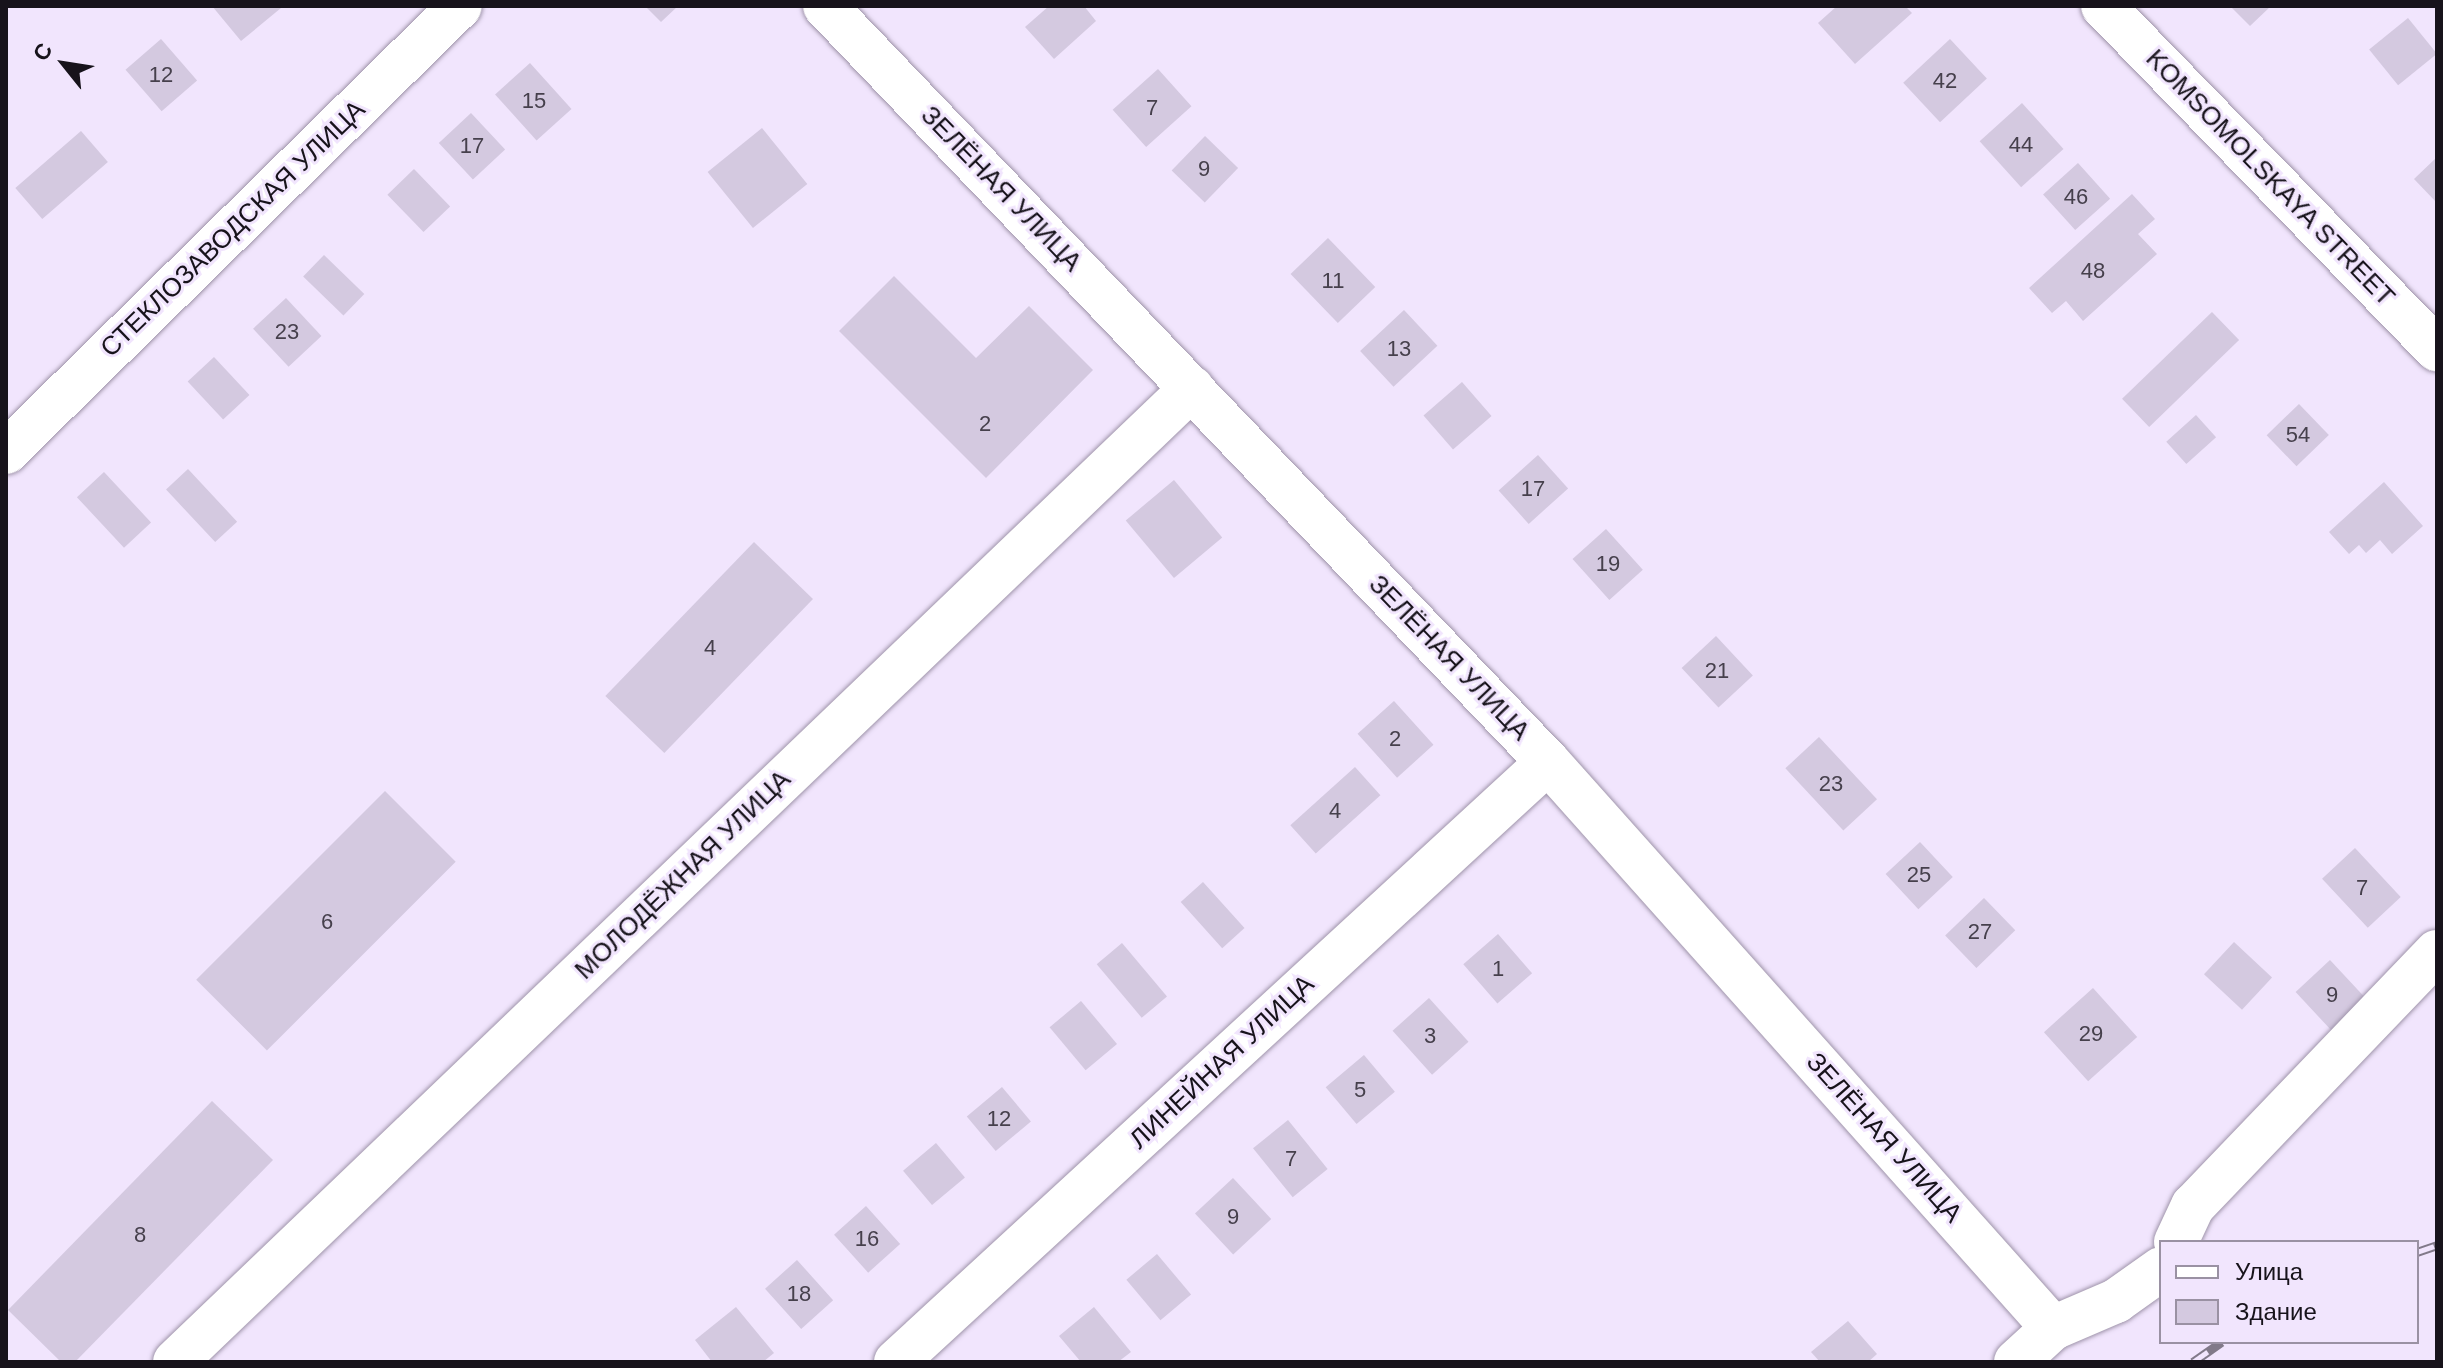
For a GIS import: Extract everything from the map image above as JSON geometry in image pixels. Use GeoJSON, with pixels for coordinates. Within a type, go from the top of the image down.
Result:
{"type":"FeatureCollection","features":[{"type":"Feature","properties":{"kind":"street","name":"СТЕКЛОЗАВОДСКАЯ УЛИЦА"},"geometry":{"type":"LineString","coordinates":[[6,452],[460,6]]}},
{"type":"Feature","properties":{"kind":"street","name":"ЗЕЛЁНАЯ УЛИЦА"},"geometry":{"type":"LineString","coordinates":[[825,6],[1548,762],[2053,1328]]}},
{"type":"Feature","properties":{"kind":"street","name":"KOMSOMOLSKAYA STREET"},"geometry":{"type":"LineString","coordinates":[[2103,6],[2437,350]]}},
{"type":"Feature","properties":{"kind":"street","name":"МОЛОДЁЖНАЯ УЛИЦА"},"geometry":{"type":"LineString","coordinates":[[175,1362],[1192,388]]}},
{"type":"Feature","properties":{"kind":"street","name":"ЛИНЕЙНАЯ УЛИЦА"},"geometry":{"type":"LineString","coordinates":[[896,1362],[1548,762]]}},
{"type":"Feature","properties":{"kind":"street"},"geometry":{"type":"LineString","coordinates":[[2177,1240],[2193,1206],[2437,952]]}},
{"type":"Feature","properties":{"kind":"street"},"geometry":{"type":"LineString","coordinates":[[2016,1362],[2053,1328],[2116,1301],[2159,1270]]}},
{"type":"Feature","properties":{"kind":"building"},"geometry":{"type":"Polygon","coordinates":[[[212,6],[279,6],[281,8],[241,41],[212,6]]]}},
{"type":"Feature","properties":{"kind":"building"},"geometry":{"type":"Polygon","coordinates":[[[645,6],[678,6],[661,22],[645,6]]]}},
{"type":"Feature","properties":{"kind":"building"},"geometry":{"type":"Polygon","coordinates":[[[1049,6],[1084,6],[1096,21],[1054,59],[1025,27],[1049,6]]]}},
{"type":"Feature","properties":{"kind":"building"},"geometry":{"type":"Polygon","coordinates":[[[1837,6],[1905,6],[1912,13],[1855,64],[1818,23],[1837,6]]]}},
{"type":"Feature","properties":{"kind":"building"},"geometry":{"type":"Polygon","coordinates":[[[2230,6],[2271,6],[2250,26],[2230,6]]]}},
{"type":"Feature","properties":{"kind":"building"},"geometry":{"type":"Polygon","coordinates":[[[2408,18],[2437,54],[2398,85],[2369,49],[2408,18]]]}},
{"type":"Feature","properties":{"kind":"building"},"geometry":{"type":"Polygon","coordinates":[[[161,39],[197,81],[162,111],[126,70],[161,39]]]}},
{"type":"Feature","properties":{"kind":"building"},"geometry":{"type":"Polygon","coordinates":[[[1950,39],[1987,78],[1940,122],[1903,83],[1950,39]]]}},
{"type":"Feature","properties":{"kind":"building"},"geometry":{"type":"Polygon","coordinates":[[[530,63],[571,109],[537,141],[495,94],[530,63]]]}},
{"type":"Feature","properties":{"kind":"building"},"geometry":{"type":"Polygon","coordinates":[[[1158,69],[1191,106],[1146,147],[1113,110],[1158,69]]]}},
{"type":"Feature","properties":{"kind":"building"},"geometry":{"type":"Polygon","coordinates":[[[2022,103],[2063,149],[2021,187],[1980,141],[2022,103]]]}},
{"type":"Feature","properties":{"kind":"building"},"geometry":{"type":"Polygon","coordinates":[[[471,113],[505,150],[473,180],[439,143],[471,113]]]}},
{"type":"Feature","properties":{"kind":"building"},"geometry":{"type":"Polygon","coordinates":[[[762,128],[807,184],[753,228],[708,172],[762,128]]]}},
{"type":"Feature","properties":{"kind":"building"},"geometry":{"type":"Polygon","coordinates":[[[81,131],[108,162],[42,219],[15,188],[81,131]]]}},
{"type":"Feature","properties":{"kind":"building"},"geometry":{"type":"Polygon","coordinates":[[[1205,136],[1238,168],[1205,202],[1172,171],[1205,136]]]}},
{"type":"Feature","properties":{"kind":"building"},"geometry":{"type":"Polygon","coordinates":[[[2437,157],[2437,203],[2414,179],[2437,157]]]}},
{"type":"Feature","properties":{"kind":"building"},"geometry":{"type":"Polygon","coordinates":[[[2078,163],[2110,199],[2075,230],[2043,194],[2078,163]]]}},
{"type":"Feature","properties":{"kind":"building"},"geometry":{"type":"Polygon","coordinates":[[[414,169],[450,206],[424,232],[387,195],[414,169]]]}},
{"type":"Feature","properties":{"kind":"building"},"geometry":{"type":"Polygon","coordinates":[[[2132,194],[2155,219],[2138,234],[2157,254],[2083,321],[2066,301],[2052,313],[2029,288],[2132,194]]]}},
{"type":"Feature","properties":{"kind":"building"},"geometry":{"type":"Polygon","coordinates":[[[1328,238],[1375,287],[1338,323],[1291,274],[1328,238]]]}},
{"type":"Feature","properties":{"kind":"building"},"geometry":{"type":"Polygon","coordinates":[[[324,255],[364,294],[343,315],[303,277],[324,255]]]}},
{"type":"Feature","properties":{"kind":"building"},"geometry":{"type":"Polygon","coordinates":[[[894,276],[976,358],[1029,306],[1093,370],[986,478],[839,331],[894,276]]]}},
{"type":"Feature","properties":{"kind":"building"},"geometry":{"type":"Polygon","coordinates":[[[286,298],[321,336],[289,367],[253,329],[286,298]]]}},
{"type":"Feature","properties":{"kind":"building"},"geometry":{"type":"Polygon","coordinates":[[[1404,310],[1437,346],[1394,387],[1360,351],[1404,310]]]}},
{"type":"Feature","properties":{"kind":"building"},"geometry":{"type":"Polygon","coordinates":[[[2212,312],[2239,340],[2149,427],[2122,399],[2212,312]]]}},
{"type":"Feature","properties":{"kind":"building"},"geometry":{"type":"Polygon","coordinates":[[[214,357],[249,395],[223,420],[188,382],[214,357]]]}},
{"type":"Feature","properties":{"kind":"building"},"geometry":{"type":"Polygon","coordinates":[[[1462,382],[1492,416],[1453,449],[1424,415],[1462,382]]]}},
{"type":"Feature","properties":{"kind":"building"},"geometry":{"type":"Polygon","coordinates":[[[2299,404],[2329,435],[2297,466],[2267,435],[2299,404]]]}},
{"type":"Feature","properties":{"kind":"building"},"geometry":{"type":"Polygon","coordinates":[[[2196,415],[2216,437],[2186,464],[2166,442],[2196,415]]]}},
{"type":"Feature","properties":{"kind":"building"},"geometry":{"type":"Polygon","coordinates":[[[1538,455],[1568,488],[1529,524],[1499,490],[1538,455]]]}},
{"type":"Feature","properties":{"kind":"building"},"geometry":{"type":"Polygon","coordinates":[[[188,469],[237,522],[215,542],[166,489],[188,469]]]}},
{"type":"Feature","properties":{"kind":"building"},"geometry":{"type":"Polygon","coordinates":[[[104,472],[151,522],[124,548],[77,497],[104,472]]]}},
{"type":"Feature","properties":{"kind":"building"},"geometry":{"type":"Polygon","coordinates":[[[1174,480],[1222,537],[1174,578],[1126,520],[1174,480]]]}},
{"type":"Feature","properties":{"kind":"building"},"geometry":{"type":"Polygon","coordinates":[[[2384,482],[2423,526],[2392,554],[2380,540],[2366,553],[2359,545],[2349,554],[2329,532],[2384,482]]]}},
{"type":"Feature","properties":{"kind":"building"},"geometry":{"type":"Polygon","coordinates":[[[1606,529],[1643,570],[1609,600],[1573,559],[1606,529]]]}},
{"type":"Feature","properties":{"kind":"building"},"geometry":{"type":"Polygon","coordinates":[[[754,542],[813,599],[664,753],[605,696],[754,542]]]}},
{"type":"Feature","properties":{"kind":"building"},"geometry":{"type":"Polygon","coordinates":[[[1716,636],[1753,675],[1718,708],[1682,668],[1716,636]]]}},
{"type":"Feature","properties":{"kind":"building"},"geometry":{"type":"Polygon","coordinates":[[[1394,701],[1433,745],[1397,778],[1358,734],[1394,701]]]}},
{"type":"Feature","properties":{"kind":"building"},"geometry":{"type":"Polygon","coordinates":[[[1819,737],[1877,799],[1843,831],[1785,768],[1819,737]]]}},
{"type":"Feature","properties":{"kind":"building"},"geometry":{"type":"Polygon","coordinates":[[[1355,767],[1380,795],[1316,853],[1290,825],[1355,767]]]}},
{"type":"Feature","properties":{"kind":"building"},"geometry":{"type":"Polygon","coordinates":[[[385,791],[456,862],[267,1051],[196,980],[385,791]]]}},
{"type":"Feature","properties":{"kind":"building"},"geometry":{"type":"Polygon","coordinates":[[[1920,842],[1953,877],[1918,909],[1886,874],[1920,842]]]}},
{"type":"Feature","properties":{"kind":"building"},"geometry":{"type":"Polygon","coordinates":[[[2355,848],[2401,897],[2368,928],[2322,879],[2355,848]]]}},
{"type":"Feature","properties":{"kind":"building"},"geometry":{"type":"Polygon","coordinates":[[[1203,882],[1244,928],[1222,948],[1181,902],[1203,882]]]}},
{"type":"Feature","properties":{"kind":"building"},"geometry":{"type":"Polygon","coordinates":[[[1984,898],[2015,930],[1976,968],[1945,936],[1984,898]]]}},
{"type":"Feature","properties":{"kind":"building"},"geometry":{"type":"Polygon","coordinates":[[[1498,934],[1532,973],[1497,1003],[1463,964],[1498,934]]]}},
{"type":"Feature","properties":{"kind":"building"},"geometry":{"type":"Polygon","coordinates":[[[2234,942],[2272,977],[2242,1010],[2204,974],[2234,942]]]}},
{"type":"Feature","properties":{"kind":"building"},"geometry":{"type":"Polygon","coordinates":[[[1122,943],[1167,997],[1142,1018],[1097,964],[1122,943]]]}},
{"type":"Feature","properties":{"kind":"building"},"geometry":{"type":"Polygon","coordinates":[[[2330,960],[2367,999],[2332,1032],[2296,992],[2330,960]]]}},
{"type":"Feature","properties":{"kind":"building"},"geometry":{"type":"Polygon","coordinates":[[[2093,988],[2137,1037],[2088,1081],[2044,1032],[2093,988]]]}},
{"type":"Feature","properties":{"kind":"building"},"geometry":{"type":"Polygon","coordinates":[[[1429,998],[1468,1042],[1432,1075],[1393,1031],[1429,998]]]}},
{"type":"Feature","properties":{"kind":"building"},"geometry":{"type":"Polygon","coordinates":[[[1081,1001],[1117,1044],[1086,1070],[1050,1027],[1081,1001]]]}},
{"type":"Feature","properties":{"kind":"building"},"geometry":{"type":"Polygon","coordinates":[[[1364,1055],[1395,1092],[1357,1124],[1326,1087],[1364,1055]]]}},
{"type":"Feature","properties":{"kind":"building"},"geometry":{"type":"Polygon","coordinates":[[[1002,1087],[1031,1121],[996,1151],[967,1117],[1002,1087]]]}},
{"type":"Feature","properties":{"kind":"building"},"geometry":{"type":"Polygon","coordinates":[[[212,1101],[273,1160],[75,1362],[61,1362],[8,1310],[212,1101]]]}},
{"type":"Feature","properties":{"kind":"building"},"geometry":{"type":"Polygon","coordinates":[[[1288,1120],[1328,1169],[1293,1197],[1253,1148],[1288,1120]]]}},
{"type":"Feature","properties":{"kind":"building"},"geometry":{"type":"Polygon","coordinates":[[[936,1143],[965,1177],[932,1205],[903,1171],[936,1143]]]}},
{"type":"Feature","properties":{"kind":"building"},"geometry":{"type":"Polygon","coordinates":[[[1233,1178],[1271,1219],[1233,1254],[1195,1213],[1233,1178]]]}},
{"type":"Feature","properties":{"kind":"building"},"geometry":{"type":"Polygon","coordinates":[[[866,1206],[900,1244],[868,1273],[834,1235],[866,1206]]]}},
{"type":"Feature","properties":{"kind":"building"},"geometry":{"type":"Polygon","coordinates":[[[1157,1254],[1191,1295],[1160,1320],[1126,1280],[1157,1254]]]}},
{"type":"Feature","properties":{"kind":"building"},"geometry":{"type":"Polygon","coordinates":[[[797,1260],[833,1300],[801,1329],[765,1289],[797,1260]]]}},
{"type":"Feature","properties":{"kind":"building"},"geometry":{"type":"Polygon","coordinates":[[[736,1307],[774,1353],[763,1362],[712,1362],[695,1340],[736,1307]]]}},
{"type":"Feature","properties":{"kind":"building"},"geometry":{"type":"Polygon","coordinates":[[[1094,1307],[1131,1352],[1118,1362],[1081,1362],[1059,1336],[1094,1307]]]}},
{"type":"Feature","properties":{"kind":"building"},"geometry":{"type":"Polygon","coordinates":[[[1848,1321],[1877,1354],[1868,1362],[1820,1362],[1811,1352],[1848,1321]]]}},
{"type":"Feature","properties":{"kind":"railway"},"geometry":{"type":"LineString","coordinates":[[2419,1251],[2437,1245]]}},
{"type":"Feature","properties":{"kind":"railway"},"geometry":{"type":"LineString","coordinates":[[2193,1362],[2219,1344]]}}]}
